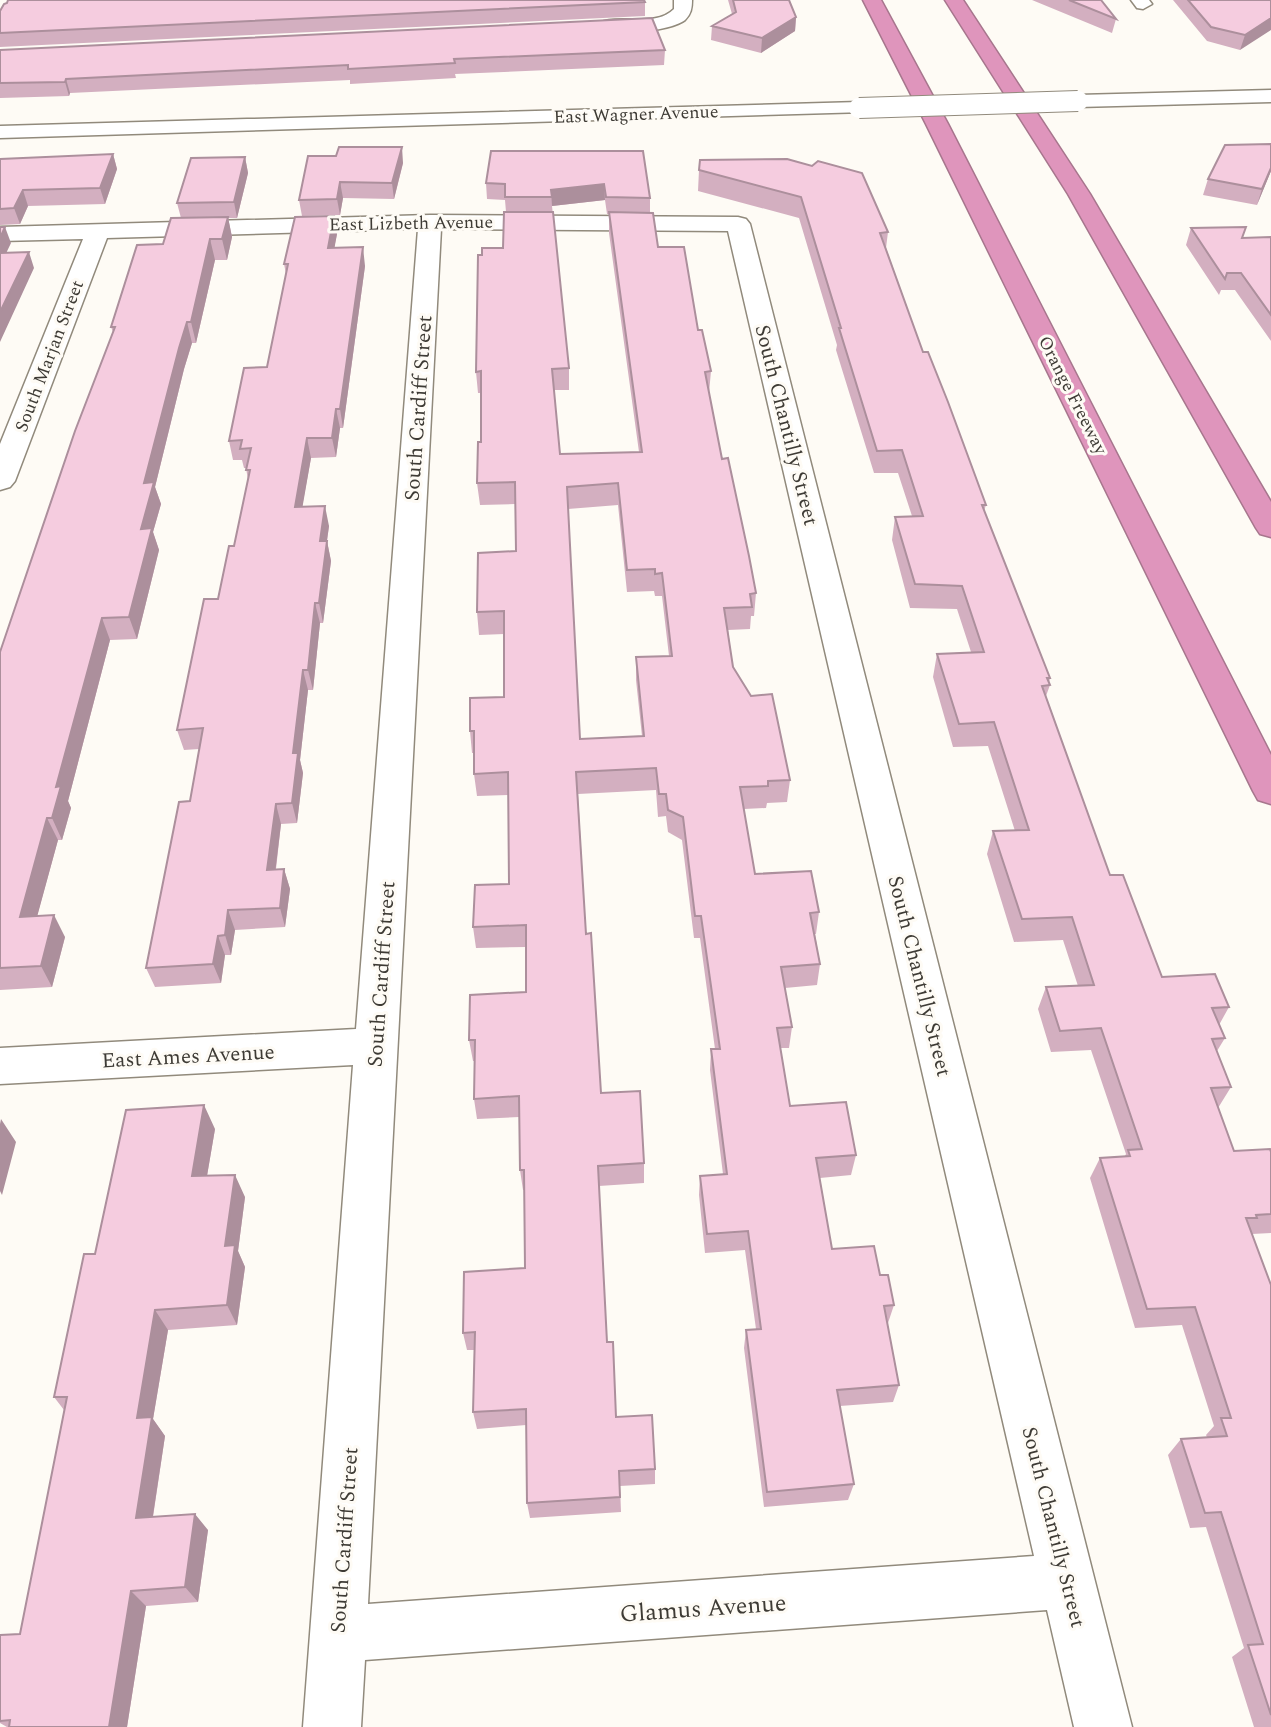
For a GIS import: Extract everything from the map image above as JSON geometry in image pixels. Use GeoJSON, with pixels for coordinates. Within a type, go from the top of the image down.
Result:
{"type":"FeatureCollection","features":[{"type":"Feature","properties":{"kind":"highway","name":"Orange Freeway"},"geometry":{"type":"LineString","coordinates":[[872,0],[944,136],[1271,791]]}},
{"type":"Feature","properties":{"kind":"highway"},"geometry":{"type":"LineString","coordinates":[[954,0],[1079,194],[1271,528]]}},
{"type":"Feature","properties":{"kind":"street"},"geometry":{"type":"LineString","coordinates":[[589,27],[652,24],[675,19],[684,10],[683,0]]}},
{"type":"Feature","properties":{"kind":"street","name":"East Wagner Avenue"},"geometry":{"type":"LineString","coordinates":[[0,132],[1271,96]]}},
{"type":"Feature","properties":{"kind":"street","name":"East Lizbeth Avenue"},"geometry":{"type":"LineString","coordinates":[[0,234],[430,222],[738,224]]}},
{"type":"Feature","properties":{"kind":"street","name":"South Cardiff Street"},"geometry":{"type":"LineString","coordinates":[[332,1727],[430,222]]}},
{"type":"Feature","properties":{"kind":"street","name":"South Chantilly Street"},"geometry":{"type":"LineString","coordinates":[[738,224],[1103,1727]]}},
{"type":"Feature","properties":{"kind":"street","name":"South Marjan Street"},"geometry":{"type":"LineString","coordinates":[[0,481],[98,231]]}},
{"type":"Feature","properties":{"kind":"street"},"geometry":{"type":"LineString","coordinates":[[0,412],[28,411]]}},
{"type":"Feature","properties":{"kind":"street","name":"East Ames Avenue"},"geometry":{"type":"LineString","coordinates":[[0,1066],[376,1046]]}},
{"type":"Feature","properties":{"kind":"street","name":"Glamus Avenue"},"geometry":{"type":"LineString","coordinates":[[338,1634],[1067,1581]]}},
{"type":"Feature","properties":{"kind":"building"},"geometry":{"type":"Polygon","coordinates":[[[8,0],[645,2],[0,33],[0,11],[8,0]]]}},
{"type":"Feature","properties":{"kind":"building"},"geometry":{"type":"Polygon","coordinates":[[[733,0],[789,0],[796,17],[762,38],[712,26],[736,12],[733,0]]]}},
{"type":"Feature","properties":{"kind":"building"},"geometry":{"type":"Polygon","coordinates":[[[1069,0],[1101,0],[1116,19],[1069,0]]]}},
{"type":"Feature","properties":{"kind":"building"},"geometry":{"type":"Polygon","coordinates":[[[1188,0],[1271,0],[1271,18],[1245,35],[1211,27],[1188,0]]]}},
{"type":"Feature","properties":{"kind":"building"},"geometry":{"type":"Polygon","coordinates":[[[652,18],[665,50],[454,59],[455,63],[348,69],[348,65],[66,79],[65,82],[0,83],[0,50],[652,18]]]}},
{"type":"Feature","properties":{"kind":"building"},"geometry":{"type":"Polygon","coordinates":[[[1271,144],[1271,168],[1262,189],[1208,179],[1225,145],[1271,144]]]}},
{"type":"Feature","properties":{"kind":"building"},"geometry":{"type":"Polygon","coordinates":[[[339,147],[402,147],[392,183],[340,182],[337,199],[299,200],[308,156],[336,156],[339,147]]]}},
{"type":"Feature","properties":{"kind":"building"},"geometry":{"type":"Polygon","coordinates":[[[491,151],[643,151],[650,198],[606,197],[604,184],[551,190],[552,197],[505,197],[505,184],[486,183],[491,151]]]}},
{"type":"Feature","properties":{"kind":"building"},"geometry":{"type":"Polygon","coordinates":[[[113,154],[100,188],[23,190],[14,208],[0,209],[0,159],[113,154]]]}},
{"type":"Feature","properties":{"kind":"building"},"geometry":{"type":"Polygon","coordinates":[[[245,157],[234,202],[177,203],[191,158],[245,157]]]}},
{"type":"Feature","properties":{"kind":"building"},"geometry":{"type":"Polygon","coordinates":[[[787,159],[812,166],[818,161],[862,173],[888,232],[880,233],[923,352],[928,352],[948,402],[986,505],[982,505],[1050,678],[1047,678],[1050,685],[1042,686],[1110,875],[1123,875],[1162,977],[1215,974],[1229,1007],[1212,1008],[1225,1038],[1212,1039],[1231,1087],[1211,1088],[1234,1151],[1270,1149],[1271,1152],[1271,1214],[1246,1218],[1271,1285],[1271,1715],[1248,1645],[1263,1644],[1221,1512],[1205,1513],[1181,1439],[1227,1436],[1221,1418],[1231,1418],[1195,1307],[1147,1309],[1100,1158],[1130,1156],[1128,1150],[1142,1149],[1101,1028],[1060,1031],[1046,987],[1094,985],[1072,917],[1022,919],[993,831],[1029,830],[994,722],[959,724],[937,654],[984,652],[962,586],[915,584],[895,517],[923,516],[902,450],[877,451],[801,197],[699,170],[700,160],[787,159]]]}},
{"type":"Feature","properties":{"kind":"building"},"geometry":{"type":"Polygon","coordinates":[[[504,212],[553,212],[569,368],[552,369],[560,454],[642,452],[609,212],[653,213],[658,247],[684,247],[698,330],[702,330],[711,371],[705,372],[722,459],[728,458],[756,593],[750,594],[752,607],[724,608],[733,667],[751,696],[772,694],[790,780],[768,781],[768,786],[740,787],[755,874],[811,871],[819,912],[810,913],[820,964],[781,967],[792,1027],[777,1028],[790,1106],[846,1102],[856,1155],[816,1158],[832,1249],[874,1246],[880,1275],[888,1275],[894,1305],[884,1306],[899,1385],[837,1390],[854,1484],[767,1492],[746,1330],[761,1329],[748,1231],[707,1234],[700,1176],[727,1174],[711,1049],[720,1049],[701,916],[695,916],[683,817],[668,810],[666,794],[659,794],[656,768],[576,772],[586,934],[591,933],[601,1093],[640,1091],[644,1163],[598,1166],[607,1342],[613,1342],[616,1417],[652,1415],[655,1469],[619,1471],[620,1497],[527,1503],[526,1409],[473,1412],[475,1332],[463,1333],[464,1272],[525,1268],[524,1170],[520,1170],[519,1096],[474,1099],[475,1040],[469,1040],[470,995],[526,992],[526,925],[473,927],[475,885],[509,884],[508,772],[474,774],[474,731],[470,731],[470,698],[504,697],[504,611],[477,612],[478,553],[516,551],[515,482],[477,483],[478,442],[481,442],[481,371],[476,372],[478,255],[482,255],[482,248],[503,248],[504,212]],[[618,483],[567,487],[580,739],[644,736],[636,657],[672,656],[662,573],[655,574],[655,569],[627,570],[618,483]]]}},
{"type":"Feature","properties":{"kind":"building"},"geometry":{"type":"Polygon","coordinates":[[[334,216],[328,248],[363,247],[340,409],[336,409],[332,438],[307,438],[295,507],[325,506],[320,541],[327,541],[319,603],[315,603],[308,670],[303,670],[293,753],[298,753],[292,803],[276,804],[267,870],[284,869],[280,908],[228,910],[225,935],[218,936],[213,964],[146,968],[179,802],[190,801],[203,728],[177,730],[204,599],[218,599],[229,546],[234,546],[250,470],[246,470],[251,448],[240,449],[242,440],[229,441],[244,368],[267,367],[288,264],[284,264],[295,217],[334,216]]]}},
{"type":"Feature","properties":{"kind":"building"},"geometry":{"type":"Polygon","coordinates":[[[228,217],[222,239],[210,239],[191,322],[187,322],[179,348],[144,483],[154,482],[141,529],[152,528],[129,617],[102,618],[56,787],[61,786],[52,818],[47,818],[20,917],[54,915],[41,966],[0,968],[0,652],[75,431],[115,327],[111,327],[137,245],[163,244],[171,218],[228,217]]]}},
{"type":"Feature","properties":{"kind":"building"},"geometry":{"type":"Polygon","coordinates":[[[1246,227],[1242,238],[1271,237],[1271,315],[1241,273],[1227,273],[1225,279],[1191,228],[1246,227]]]}},
{"type":"Feature","properties":{"kind":"building"},"geometry":{"type":"Polygon","coordinates":[[[29,252],[0,312],[0,253],[29,252]]]}},
{"type":"Feature","properties":{"kind":"building"},"geometry":{"type":"Polygon","coordinates":[[[204,1105],[192,1176],[235,1175],[225,1246],[235,1245],[227,1305],[155,1310],[137,1418],[152,1417],[136,1518],[195,1514],[185,1587],[131,1591],[109,1727],[9,1727],[10,1720],[0,1721],[0,1635],[20,1634],[67,1397],[54,1397],[84,1254],[95,1254],[126,1110],[204,1105]]]}}]}
